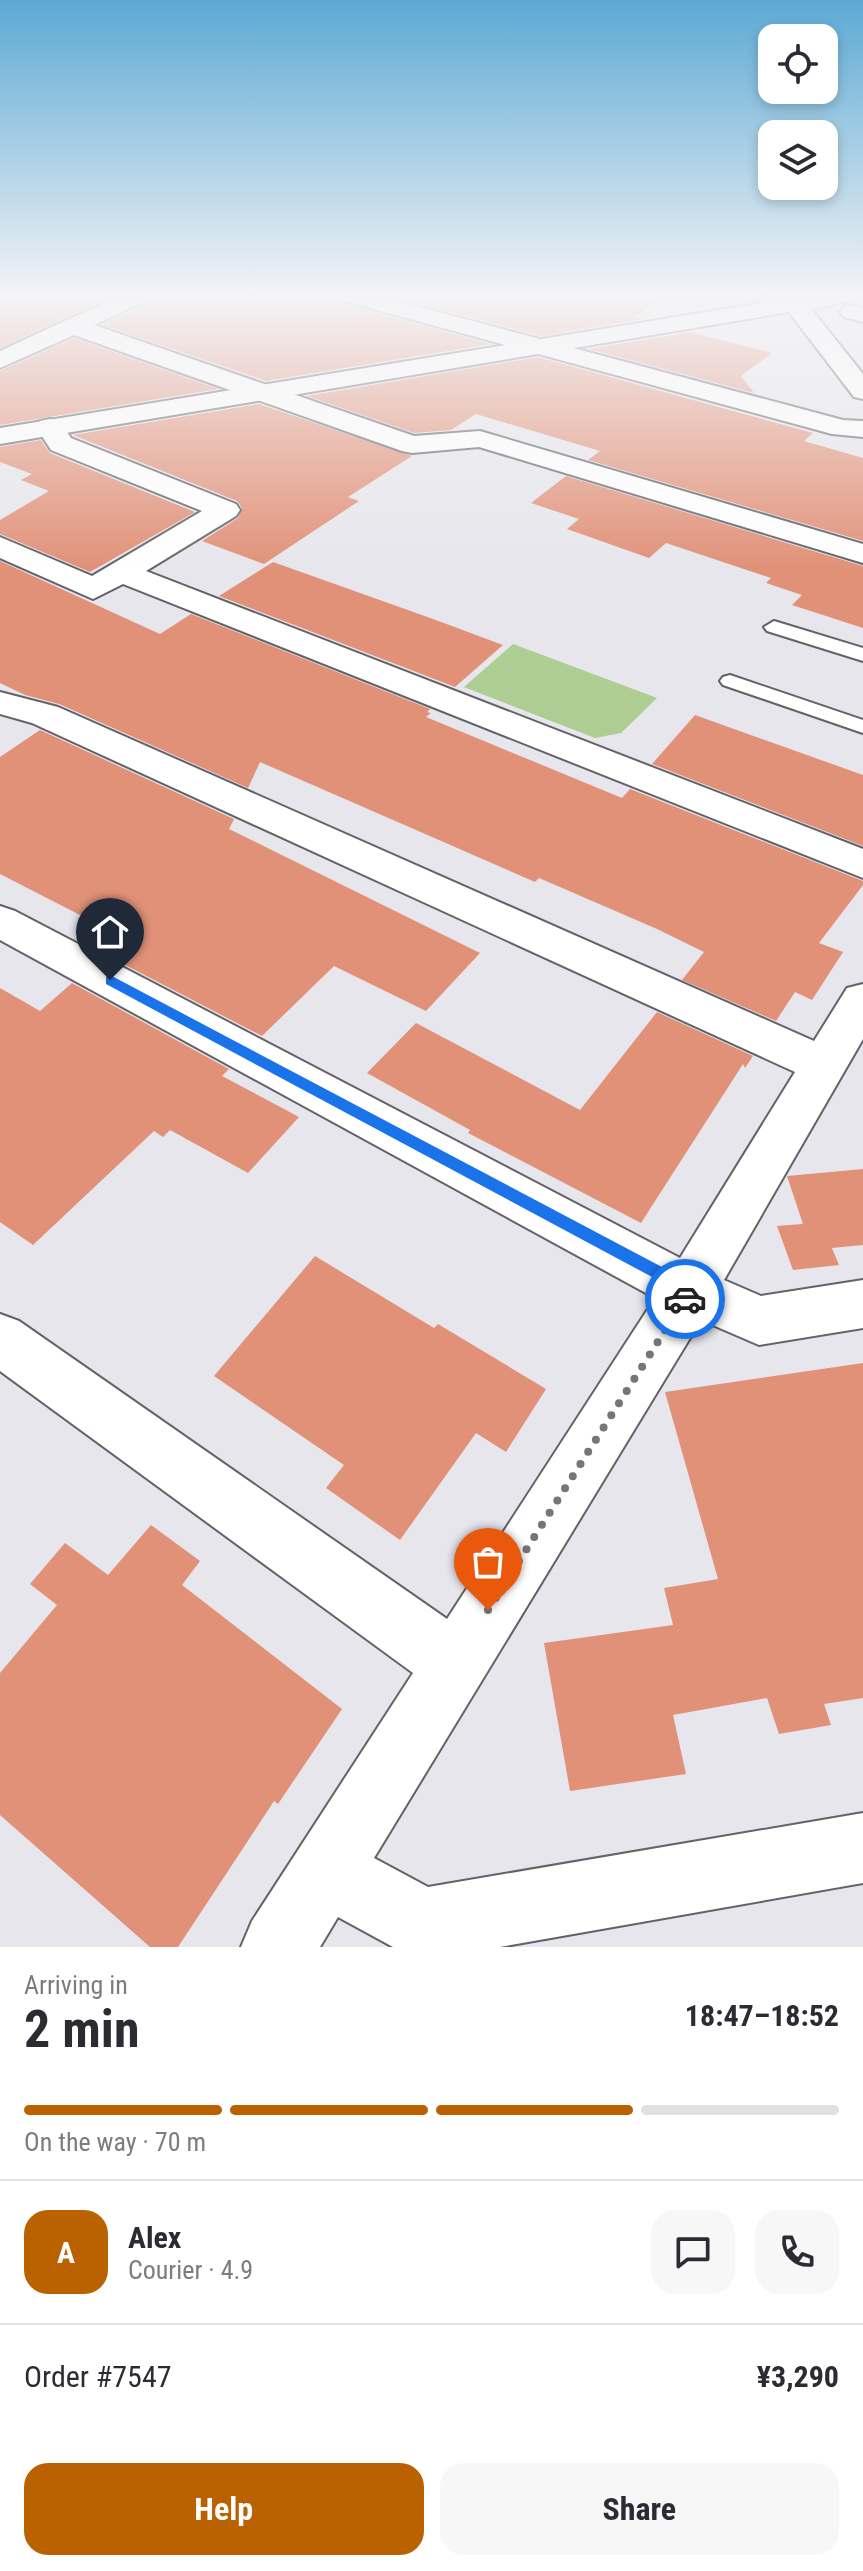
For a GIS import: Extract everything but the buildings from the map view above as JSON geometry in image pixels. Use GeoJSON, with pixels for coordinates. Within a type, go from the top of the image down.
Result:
{"type":"FeatureCollection","features":[{"type":"Feature","properties":{"kind":"street"},"geometry":{"type":"LineString","coordinates":[[251,387],[412,445],[480,439],[863,554]]}},
{"type":"Feature","properties":{"kind":"street"},"geometry":{"type":"LineString","coordinates":[[0,436],[297,387]]}},
{"type":"Feature","properties":{"kind":"street"},"geometry":{"type":"LineString","coordinates":[[687,387],[842,428],[863,429]]}},
{"type":"Feature","properties":{"kind":"street"},"geometry":{"type":"LineString","coordinates":[[0,546],[93,589],[225,510],[61,444],[50,427]]}},
{"type":"Feature","properties":{"kind":"street"},"geometry":{"type":"LineString","coordinates":[[123,573],[863,864]]}},
{"type":"Feature","properties":{"kind":"street"},"geometry":{"type":"LineString","coordinates":[[0,703],[45,715],[823,1065]]}},
{"type":"Feature","properties":{"kind":"street"},"geometry":{"type":"LineString","coordinates":[[0,921],[690,1290],[759,1321],[863,1304]]}},
{"type":"Feature","properties":{"kind":"street"},"geometry":{"type":"LineString","coordinates":[[278,1947],[690,1290],[863,1000]]}},
{"type":"Feature","properties":{"kind":"street"},"geometry":{"type":"LineString","coordinates":[[0,1339],[454,1663]]}},
{"type":"Feature","properties":{"kind":"street"},"geometry":{"type":"LineString","coordinates":[[327,1872],[424,1924],[863,1848]]}},
{"type":"Feature","properties":{"kind":"lane"},"geometry":{"type":"LineString","coordinates":[[774,627],[863,655]]}},
{"type":"Feature","properties":{"kind":"lane"},"geometry":{"type":"LineString","coordinates":[[730,681],[863,727]]}},
{"type":"Feature","properties":{"kind":"green space"},"geometry":{"type":"Polygon","coordinates":[[[513,644],[657,698],[621,733],[595,738],[464,687],[513,644]]]}},
{"type":"Feature","properties":{"kind":"way so far"},"geometry":{"type":"LineString","coordinates":[[488,1610],[685,1299]]}},
{"type":"Feature","properties":{"kind":"route"},"geometry":{"type":"LineString","coordinates":[[110,980],[690,1290],[685,1299]]}}]}
